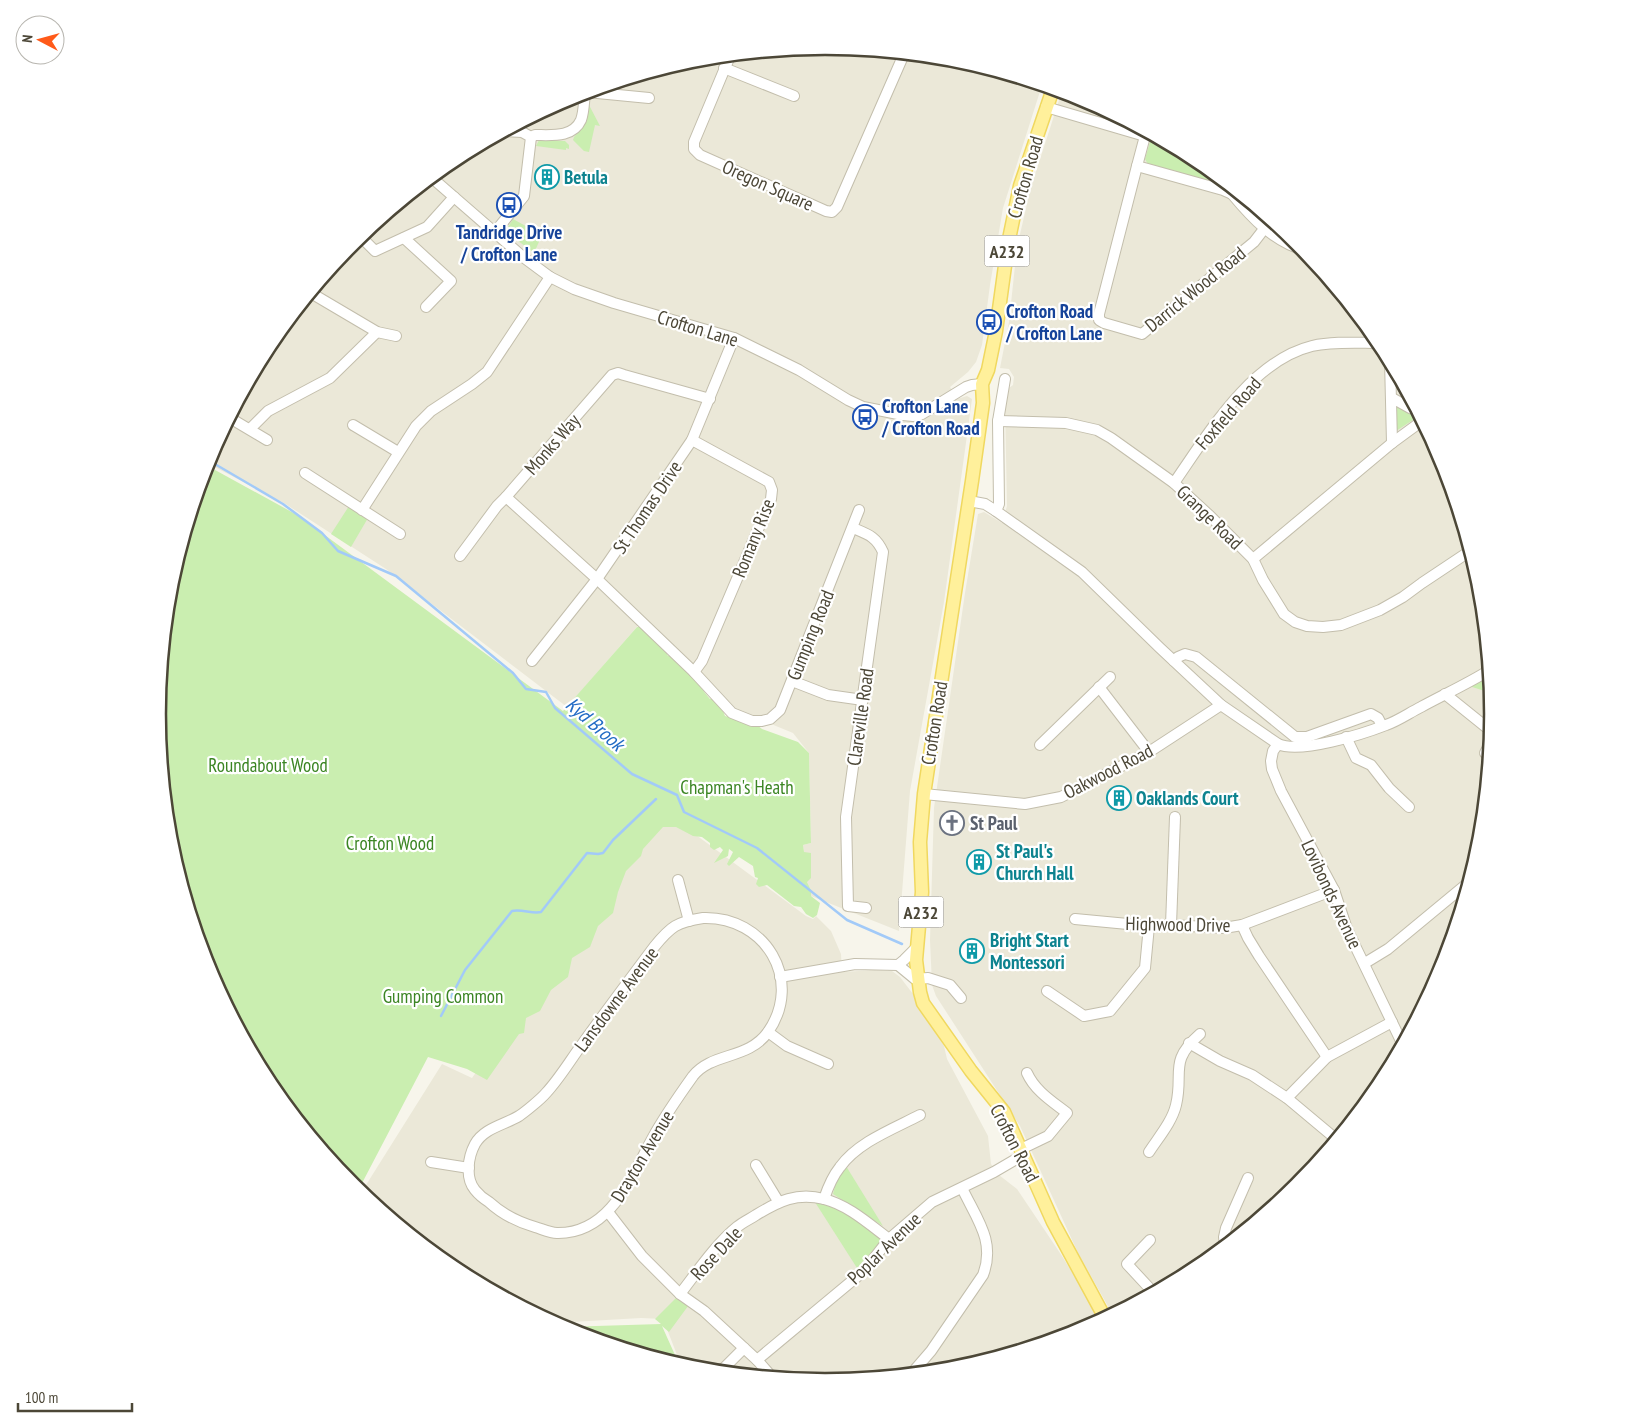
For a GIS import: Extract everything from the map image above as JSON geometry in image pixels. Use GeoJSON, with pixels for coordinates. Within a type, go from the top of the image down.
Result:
{"type":"FeatureCollection","features":[{"type":"Feature","properties":{"kind":"main road","name":"Crofton Road"},"geometry":{"type":"LineString","coordinates":[[1051,95],[1016,200],[994,341],[988,370],[982,384],[983,403],[924,794],[920,842],[922,892],[916,965],[923,1003],[966,1064],[1004,1112],[1058,1230],[1102,1312]]}},
{"type":"Feature","properties":{"kind":"street","name":"Oregon Square"},"geometry":{"type":"LineString","coordinates":[[726,63],[694,142],[694,149],[700,155],[832,212],[837,207],[901,60]]}},
{"type":"Feature","properties":{"kind":"street"},"geometry":{"type":"LineString","coordinates":[[724,68],[794,96]]}},
{"type":"Feature","properties":{"kind":"street"},"geometry":{"type":"LineString","coordinates":[[603,94],[649,98]]}},
{"type":"Feature","properties":{"kind":"street"},"geometry":{"type":"LineString","coordinates":[[517,132],[531,137],[535,135],[565,134],[575,128],[581,120],[584,101]]}},
{"type":"Feature","properties":{"kind":"street"},"geometry":{"type":"LineString","coordinates":[[1046,106],[1128,129]]}},
{"type":"Feature","properties":{"kind":"street"},"geometry":{"type":"LineString","coordinates":[[495,232],[524,196],[531,137]]}},
{"type":"Feature","properties":{"kind":"street"},"geometry":{"type":"LineString","coordinates":[[1144,137],[1137,166],[1226,191]]}},
{"type":"Feature","properties":{"kind":"street","name":"Darrick Wood Road"},"geometry":{"type":"LineString","coordinates":[[1137,166],[1099,314],[1099,320],[1104,323],[1142,334],[1254,242],[1264,229]]}},
{"type":"Feature","properties":{"kind":"street","name":"Crofton Lane"},"geometry":{"type":"LineString","coordinates":[[437,182],[523,257],[550,277],[591,296],[734,338],[799,370],[848,400],[864,407],[913,416],[922,414],[966,387],[982,384]]}},
{"type":"Feature","properties":{"kind":"street"},"geometry":{"type":"LineString","coordinates":[[366,242],[375,251],[427,228],[454,198]]}},
{"type":"Feature","properties":{"kind":"street"},"geometry":{"type":"LineString","coordinates":[[1242,204],[1251,217],[1264,229],[1282,240]]}},
{"type":"Feature","properties":{"kind":"street"},"geometry":{"type":"LineString","coordinates":[[404,238],[451,281],[426,307]]}},
{"type":"Feature","properties":{"kind":"street"},"geometry":{"type":"LineString","coordinates":[[362,510],[398,452],[422,418],[487,372],[550,277]]}},
{"type":"Feature","properties":{"kind":"street"},"geometry":{"type":"LineString","coordinates":[[316,296],[377,332],[396,336]]}},
{"type":"Feature","properties":{"kind":"street"},"geometry":{"type":"LineString","coordinates":[[250,429],[268,411],[330,378],[377,332]]}},
{"type":"Feature","properties":{"kind":"street","name":"St Thomas Drive"},"geometry":{"type":"LineString","coordinates":[[532,661],[597,579],[692,440],[734,338]]}},
{"type":"Feature","properties":{"kind":"street","name":"Foxfield Road"},"geometry":{"type":"LineString","coordinates":[[1174,483],[1200,444],[1230,405],[1257,377],[1285,356],[1299,350],[1321,345],[1370,343]]}},
{"type":"Feature","properties":{"kind":"street","name":"Monks Way"},"geometry":{"type":"LineString","coordinates":[[460,556],[496,506],[506,497],[612,375],[624,374],[710,399]]}},
{"type":"Feature","properties":{"kind":"street"},"geometry":{"type":"LineString","coordinates":[[1391,377],[1392,443]]}},
{"type":"Feature","properties":{"kind":"street"},"geometry":{"type":"LineString","coordinates":[[996,511],[999,504],[998,421],[1005,379]]}},
{"type":"Feature","properties":{"kind":"street"},"geometry":{"type":"LineString","coordinates":[[1392,398],[1407,407]]}},
{"type":"Feature","properties":{"kind":"street"},"geometry":{"type":"LineString","coordinates":[[235,421],[267,440]]}},
{"type":"Feature","properties":{"kind":"street","name":"Grange Road"},"geometry":{"type":"LineString","coordinates":[[998,421],[1066,423],[1097,430],[1111,438],[1174,483],[1253,559],[1263,580],[1284,614],[1295,622],[1307,626],[1341,625],[1380,610],[1403,597],[1464,555]]}},
{"type":"Feature","properties":{"kind":"street"},"geometry":{"type":"LineString","coordinates":[[353,425],[398,452]]}},
{"type":"Feature","properties":{"kind":"street"},"geometry":{"type":"LineString","coordinates":[[1253,559],[1392,443],[1417,425]]}},
{"type":"Feature","properties":{"kind":"street","name":"Romany Rise"},"geometry":{"type":"LineString","coordinates":[[692,440],[768,482],[772,490],[772,499],[702,661],[694,672]]}},
{"type":"Feature","properties":{"kind":"street"},"geometry":{"type":"LineString","coordinates":[[305,473],[400,534]]}},
{"type":"Feature","properties":{"kind":"street"},"geometry":{"type":"LineString","coordinates":[[506,497],[597,579],[694,672]]}},
{"type":"Feature","properties":{"kind":"street"},"geometry":{"type":"LineString","coordinates":[[969,501],[985,504],[1082,572],[1221,704],[1278,744],[1295,746],[1346,737],[1382,726],[1471,682],[1483,673]]}},
{"type":"Feature","properties":{"kind":"street","name":"Gumping Road"},"geometry":{"type":"LineString","coordinates":[[694,672],[732,713],[752,721],[762,721],[770,719],[780,710],[860,510]]}},
{"type":"Feature","properties":{"kind":"street","name":"Clareville Road"},"geometry":{"type":"LineString","coordinates":[[853,528],[872,537],[879,543],[883,552],[846,817],[848,906],[866,908]]}},
{"type":"Feature","properties":{"kind":"street"},"geometry":{"type":"LineString","coordinates":[[1174,661],[1185,654],[1196,657],[1296,737],[1307,737],[1371,714],[1378,718],[1382,726]]}},
{"type":"Feature","properties":{"kind":"street"},"geometry":{"type":"LineString","coordinates":[[1040,746],[1110,677]]}},
{"type":"Feature","properties":{"kind":"street"},"geometry":{"type":"LineString","coordinates":[[792,681],[828,695],[863,700]]}},
{"type":"Feature","properties":{"kind":"street"},"geometry":{"type":"LineString","coordinates":[[1099,688],[1149,752]]}},
{"type":"Feature","properties":{"kind":"street"},"geometry":{"type":"LineString","coordinates":[[1445,694],[1484,725]]}},
{"type":"Feature","properties":{"kind":"street","name":"Oakwood Road"},"geometry":{"type":"LineString","coordinates":[[924,794],[1026,804],[1061,797],[1149,752],[1221,704]]}},
{"type":"Feature","properties":{"kind":"street"},"geometry":{"type":"LineString","coordinates":[[1346,737],[1356,758],[1370,765],[1389,788],[1409,807]]}},
{"type":"Feature","properties":{"kind":"street","name":"Lovibonds Avenue"},"geometry":{"type":"LineString","coordinates":[[1278,744],[1272,751],[1271,761],[1272,769],[1281,791],[1334,890],[1347,929],[1399,1037]]}},
{"type":"Feature","properties":{"kind":"street"},"geometry":{"type":"LineString","coordinates":[[1171,925],[1175,817]]}},
{"type":"Feature","properties":{"kind":"street"},"geometry":{"type":"LineString","coordinates":[[678,880],[689,921]]}},
{"type":"Feature","properties":{"kind":"street"},"geometry":{"type":"LineString","coordinates":[[1365,963],[1388,949],[1461,889]]}},
{"type":"Feature","properties":{"kind":"street","name":"Highwood Drive"},"geometry":{"type":"LineString","coordinates":[[1075,919],[1149,926],[1171,925],[1224,928],[1242,925],[1334,890]]}},
{"type":"Feature","properties":{"kind":"street","name":"Lansdowne Avenue"},"geometry":{"type":"LineString","coordinates":[[469,1168],[470,1155],[481,1135],[520,1115],[545,1094],[654,946],[668,931],[678,924],[718,918],[752,930],[772,952],[780,977]]}},
{"type":"Feature","properties":{"kind":"street"},"geometry":{"type":"LineString","coordinates":[[1242,925],[1259,956],[1327,1057]]}},
{"type":"Feature","properties":{"kind":"street"},"geometry":{"type":"LineString","coordinates":[[1047,991],[1084,1016],[1110,1011],[1145,968],[1149,926]]}},
{"type":"Feature","properties":{"kind":"street"},"geometry":{"type":"LineString","coordinates":[[780,977],[855,964],[898,965],[918,946]]}},
{"type":"Feature","properties":{"kind":"street"},"geometry":{"type":"LineString","coordinates":[[898,965],[912,978],[928,978],[950,985],[961,998]]}},
{"type":"Feature","properties":{"kind":"street","name":"Drayton Avenue"},"geometry":{"type":"LineString","coordinates":[[469,1168],[474,1189],[490,1204],[509,1217],[554,1233],[571,1232],[587,1227],[608,1212],[622,1194],[673,1103],[699,1070],[709,1063],[749,1049],[768,1032],[781,1001],[780,977]]}},
{"type":"Feature","properties":{"kind":"street"},"geometry":{"type":"LineString","coordinates":[[1287,1098],[1327,1057],[1392,1022]]}},
{"type":"Feature","properties":{"kind":"street"},"geometry":{"type":"LineString","coordinates":[[768,1032],[787,1046],[828,1064]]}},
{"type":"Feature","properties":{"kind":"street"},"geometry":{"type":"LineString","coordinates":[[1149,1152],[1164,1130],[1176,1107],[1181,1055],[1189,1043],[1200,1034]]}},
{"type":"Feature","properties":{"kind":"street"},"geometry":{"type":"LineString","coordinates":[[1189,1043],[1220,1061],[1252,1075],[1287,1098],[1331,1135]]}},
{"type":"Feature","properties":{"kind":"street","name":"Poplar Avenue"},"geometry":{"type":"LineString","coordinates":[[757,1360],[864,1271],[889,1239],[932,1202],[962,1188],[1048,1136],[1068,1113],[1038,1090],[1030,1081],[1027,1073]]}},
{"type":"Feature","properties":{"kind":"street"},"geometry":{"type":"LineString","coordinates":[[824,1199],[831,1181],[852,1154],[868,1142],[920,1115]]}},
{"type":"Feature","properties":{"kind":"street"},"geometry":{"type":"LineString","coordinates":[[431,1162],[469,1168]]}},
{"type":"Feature","properties":{"kind":"street"},"geometry":{"type":"LineString","coordinates":[[756,1165],[778,1202]]}},
{"type":"Feature","properties":{"kind":"street"},"geometry":{"type":"LineString","coordinates":[[1224,1238],[1226,1228],[1248,1178]]}},
{"type":"Feature","properties":{"kind":"street"},"geometry":{"type":"LineString","coordinates":[[919,1366],[931,1352],[982,1276],[987,1264],[988,1251],[986,1240],[962,1188]]}},
{"type":"Feature","properties":{"kind":"street","name":"Rose Dale"},"geometry":{"type":"LineString","coordinates":[[680,1294],[737,1227],[778,1202],[792,1198],[810,1196],[839,1204],[889,1239]]}},
{"type":"Feature","properties":{"kind":"street"},"geometry":{"type":"LineString","coordinates":[[608,1212],[642,1256],[680,1294],[704,1311],[767,1370]]}},
{"type":"Feature","properties":{"kind":"street"},"geometry":{"type":"LineString","coordinates":[[1149,1288],[1127,1264],[1150,1240]]}},
{"type":"Feature","properties":{"kind":"street"},"geometry":{"type":"LineString","coordinates":[[727,1365],[744,1348]]}},
{"type":"Feature","properties":{"kind":"shaded area"},"geometry":{"type":"Polygon","coordinates":[[[782,56],[868,56],[911,61],[996,77],[1040,91],[1003,208],[982,345],[976,362],[968,372],[950,387],[957,399],[967,396],[972,399],[944,602],[910,791],[899,931],[811,896],[811,890],[807,882],[803,845],[811,843],[809,753],[793,733],[732,708],[643,620],[567,707],[386,569],[284,503],[214,467],[254,384],[302,313],[359,248],[424,191],[496,143],[573,105],[654,77],[696,68],[782,56]]]}},
{"type":"Feature","properties":{"kind":"shaded area"},"geometry":{"type":"Polygon","coordinates":[[[1060,98],[1116,123],[1155,143],[1191,166],[1260,219],[1320,279],[1373,348],[1396,385],[1434,462],[1462,543],[1471,585],[1483,671],[1483,757],[1471,843],[1462,885],[1434,966],[1396,1044],[1348,1115],[1320,1149],[1260,1209],[1191,1262],[1154,1285],[1109,1308],[1079,1255],[1020,1126],[936,996],[932,985],[930,940],[934,808],[978,514],[984,512],[1002,523],[1007,506],[1005,405],[1014,377],[1009,369],[1000,368],[1009,322],[1017,247],[1031,187],[1060,98]]]}},
{"type":"Feature","properties":{"kind":"shaded area"},"geometry":{"type":"Polygon","coordinates":[[[662,810],[806,916],[813,919],[816,916],[831,931],[841,954],[842,972],[892,971],[900,977],[913,994],[944,1046],[947,1059],[988,1136],[991,1164],[999,1175],[1017,1189],[1062,1256],[1097,1314],[1037,1338],[996,1351],[911,1367],[868,1372],[825,1373],[782,1372],[739,1367],[677,1356],[663,1319],[641,1318],[571,1322],[495,1285],[459,1262],[392,1211],[366,1185],[442,1064],[472,1078],[662,810]]]}},
{"type":"Feature","properties":{"kind":"green space"},"geometry":{"type":"Polygon","coordinates":[[[589,105],[600,126],[595,125],[589,152],[584,151],[573,140],[585,124],[589,105]]]}},
{"type":"Feature","properties":{"kind":"green space"},"geometry":{"type":"Polygon","coordinates":[[[539,140],[565,141],[569,145],[569,149],[536,146],[539,140]]]}},
{"type":"Feature","properties":{"kind":"green space"},"geometry":{"type":"Polygon","coordinates":[[[1150,141],[1216,184],[1149,166],[1145,159],[1150,141]]]}},
{"type":"Feature","properties":{"kind":"green space"},"geometry":{"type":"Polygon","coordinates":[[[513,219],[542,235],[534,253],[509,234],[508,227],[513,219]]]}},
{"type":"Feature","properties":{"kind":"green space"},"geometry":{"type":"Polygon","coordinates":[[[1395,405],[1409,410],[1414,419],[1396,431],[1395,405]]]}},
{"type":"Feature","properties":{"kind":"green space","name":"Crofton Wood"},"geometry":{"type":"Polygon","coordinates":[[[213,469],[299,516],[563,711],[637,627],[640,627],[667,652],[667,655],[674,655],[698,681],[710,699],[713,698],[725,716],[757,725],[762,729],[798,742],[809,753],[811,843],[803,845],[804,852],[811,853],[811,878],[807,882],[811,890],[811,896],[820,903],[817,915],[813,918],[806,914],[801,907],[794,906],[767,885],[759,887],[756,884],[758,878],[755,877],[753,866],[739,857],[729,866],[727,864],[733,852],[729,849],[728,856],[714,863],[723,850],[720,847],[714,850],[710,847],[710,843],[702,837],[693,836],[676,827],[663,827],[643,849],[641,856],[626,871],[613,913],[598,926],[590,947],[572,958],[568,977],[551,990],[540,1011],[526,1018],[524,1033],[519,1034],[487,1080],[467,1069],[428,1057],[362,1183],[330,1149],[302,1115],[254,1044],[216,966],[201,926],[188,885],[172,800],[167,757],[167,671],[179,585],[188,543],[213,469]]]}},
{"type":"Feature","properties":{"kind":"green space"},"geometry":{"type":"Polygon","coordinates":[[[349,506],[368,518],[351,547],[331,534],[349,506]]]}},
{"type":"Feature","properties":{"kind":"green space"},"geometry":{"type":"Polygon","coordinates":[[[1483,679],[1483,691],[1469,686],[1483,679]]]}},
{"type":"Feature","properties":{"kind":"green space"},"geometry":{"type":"Polygon","coordinates":[[[846,1166],[883,1226],[833,1194],[837,1178],[846,1166]]]}},
{"type":"Feature","properties":{"kind":"green space"},"geometry":{"type":"Polygon","coordinates":[[[813,1199],[838,1207],[883,1239],[857,1268],[813,1199]]]}},
{"type":"Feature","properties":{"kind":"green space"},"geometry":{"type":"Polygon","coordinates":[[[680,1294],[691,1302],[669,1332],[662,1326],[675,1356],[654,1351],[582,1326],[661,1324],[655,1319],[680,1294]]]}},
{"type":"Feature","properties":{"kind":"waterway","name":"Kyd Brook"},"geometry":{"type":"LineString","coordinates":[[215,464],[283,504],[322,533],[338,551],[396,576],[513,673],[526,689],[546,692],[555,708],[632,774],[677,795],[684,812],[757,848],[847,920],[902,944]]}},
{"type":"Feature","properties":{"kind":"waterway"},"geometry":{"type":"LineString","coordinates":[[441,1016],[465,970],[512,911],[541,912],[587,853],[603,853],[613,840],[656,799]]}},
{"type":"Feature","properties":{"kind":"place","name":"Betula"},"geometry":{"type":"Point","coordinates":[547,177]}},
{"type":"Feature","properties":{"kind":"place","name":"Tandridge Drive / Crofton Lane"},"geometry":{"type":"Point","coordinates":[509,205]}},
{"type":"Feature","properties":{"kind":"place","name":"Crofton Road / Crofton Lane"},"geometry":{"type":"Point","coordinates":[989,322]}},
{"type":"Feature","properties":{"kind":"place","name":"Crofton Lane / Crofton Road"},"geometry":{"type":"Point","coordinates":[865,417]}},
{"type":"Feature","properties":{"kind":"place","name":"Oaklands Court"},"geometry":{"type":"Point","coordinates":[1119,798]}},
{"type":"Feature","properties":{"kind":"place","name":"St Paul"},"geometry":{"type":"Point","coordinates":[952,823]}},
{"type":"Feature","properties":{"kind":"place","name":"St Paul's Church Hall"},"geometry":{"type":"Point","coordinates":[979,862]}},
{"type":"Feature","properties":{"kind":"place","name":"Bright Start Montessori"},"geometry":{"type":"Point","coordinates":[972,951]}},
{"type":"Feature","properties":{"kind":"park label","name":"Roundabout Wood"},"geometry":{"type":"Point","coordinates":[268,765]}},
{"type":"Feature","properties":{"kind":"park label","name":"Chapman's Heath"},"geometry":{"type":"Point","coordinates":[737,787]}},
{"type":"Feature","properties":{"kind":"park label","name":"Gumping Common"},"geometry":{"type":"Point","coordinates":[443,996]}}]}
